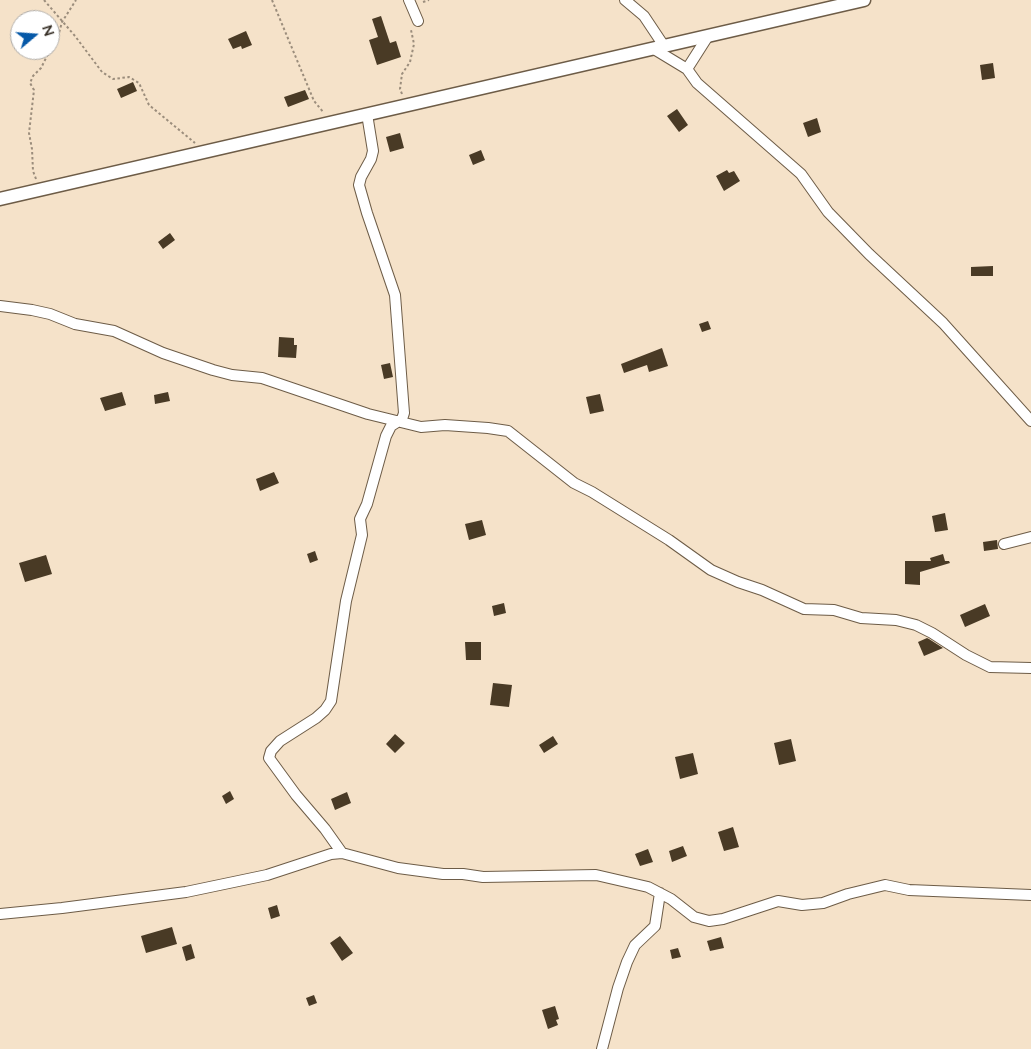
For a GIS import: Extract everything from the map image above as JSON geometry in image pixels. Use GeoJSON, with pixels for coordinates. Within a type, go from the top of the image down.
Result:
{"type":"FeatureCollection","features":[{"type":"Feature","properties":{"kind":"street"},"geometry":{"type":"LineString","coordinates":[[626,0],[644,16],[659,47],[687,69],[697,83],[802,174],[828,212],[869,254],[943,323],[1030,419]]}},
{"type":"Feature","properties":{"kind":"street"},"geometry":{"type":"LineString","coordinates":[[0,200],[864,0]]}},
{"type":"Feature","properties":{"kind":"street"},"geometry":{"type":"LineString","coordinates":[[411,5],[418,21]]}},
{"type":"Feature","properties":{"kind":"street"},"geometry":{"type":"LineString","coordinates":[[687,69],[708,36]]}},
{"type":"Feature","properties":{"kind":"street"},"geometry":{"type":"LineString","coordinates":[[342,853],[325,828],[296,795],[268,758],[271,751],[280,741],[316,718],[325,710],[331,700],[346,600],[362,535],[360,518],[367,504],[386,436],[391,426],[402,419],[404,413],[395,295],[359,185],[361,177],[371,160],[373,151],[367,114]]}},
{"type":"Feature","properties":{"kind":"street"},"geometry":{"type":"LineString","coordinates":[[0,306],[32,310],[50,314],[76,324],[114,331],[164,353],[213,370],[232,375],[262,378],[368,414],[421,427],[445,425],[488,428],[508,432],[574,483],[592,492],[669,540],[711,570],[804,609],[834,610],[861,618],[896,620],[916,626],[966,655],[990,666],[1031,668]]}},
{"type":"Feature","properties":{"kind":"street"},"geometry":{"type":"LineString","coordinates":[[1004,544],[1031,538]]}},
{"type":"Feature","properties":{"kind":"street"},"geometry":{"type":"LineString","coordinates":[[0,914],[186,892],[267,875],[331,854],[342,853],[398,868],[443,874],[483,877],[596,875],[648,887],[660,893],[694,917],[709,921],[723,919],[778,901],[802,905],[823,903],[848,894],[885,885],[908,890],[1031,895]]}},
{"type":"Feature","properties":{"kind":"street"},"geometry":{"type":"LineString","coordinates":[[602,1049],[627,962],[635,945],[655,926],[660,893]]}},
{"type":"Feature","properties":{"kind":"path"},"geometry":{"type":"LineString","coordinates":[[44,0],[80,41],[102,72],[114,79],[129,77],[139,83],[149,105],[192,140],[202,153]]}},
{"type":"Feature","properties":{"kind":"path"},"geometry":{"type":"LineString","coordinates":[[60,29],[62,22],[76,0]]}},
{"type":"Feature","properties":{"kind":"path"},"geometry":{"type":"LineString","coordinates":[[272,0],[314,102],[332,122]]}},
{"type":"Feature","properties":{"kind":"path"},"geometry":{"type":"LineString","coordinates":[[405,106],[400,89],[402,74],[410,62],[414,44],[411,27],[411,5],[429,0]]}},
{"type":"Feature","properties":{"kind":"path"},"geometry":{"type":"LineString","coordinates":[[38,191],[33,171],[29,133],[34,90],[30,84],[44,60]]}},
{"type":"Feature","properties":{"kind":"building"},"geometry":{"type":"Polygon","coordinates":[[[381,16],[390,43],[396,41],[401,57],[377,65],[369,40],[378,37],[372,19],[381,16]]]}},
{"type":"Feature","properties":{"kind":"building"},"geometry":{"type":"Polygon","coordinates":[[[246,31],[252,45],[242,49],[241,46],[233,49],[228,39],[246,31]]]}},
{"type":"Feature","properties":{"kind":"building"},"geometry":{"type":"Polygon","coordinates":[[[993,63],[995,78],[982,80],[980,65],[993,63]]]}},
{"type":"Feature","properties":{"kind":"building"},"geometry":{"type":"Polygon","coordinates":[[[133,82],[137,91],[121,98],[117,89],[133,82]]]}},
{"type":"Feature","properties":{"kind":"building"},"geometry":{"type":"Polygon","coordinates":[[[305,90],[309,99],[288,107],[284,97],[305,90]]]}},
{"type":"Feature","properties":{"kind":"building"},"geometry":{"type":"Polygon","coordinates":[[[677,109],[688,125],[679,132],[667,116],[677,109]]]}},
{"type":"Feature","properties":{"kind":"building"},"geometry":{"type":"Polygon","coordinates":[[[817,118],[821,132],[808,137],[803,123],[817,118]]]}},
{"type":"Feature","properties":{"kind":"building"},"geometry":{"type":"Polygon","coordinates":[[[400,133],[404,148],[390,152],[386,137],[400,133]]]}},
{"type":"Feature","properties":{"kind":"building"},"geometry":{"type":"Polygon","coordinates":[[[481,150],[485,160],[473,165],[469,155],[481,150]]]}},
{"type":"Feature","properties":{"kind":"building"},"geometry":{"type":"Polygon","coordinates":[[[727,170],[729,173],[734,171],[740,181],[724,191],[716,176],[727,170]]]}},
{"type":"Feature","properties":{"kind":"building"},"geometry":{"type":"Polygon","coordinates":[[[170,233],[175,240],[163,249],[158,242],[170,233]]]}},
{"type":"Feature","properties":{"kind":"building"},"geometry":{"type":"Polygon","coordinates":[[[993,266],[993,276],[971,276],[971,267],[993,266]]]}},
{"type":"Feature","properties":{"kind":"building"},"geometry":{"type":"Polygon","coordinates":[[[708,321],[711,329],[702,332],[699,324],[708,321]]]}},
{"type":"Feature","properties":{"kind":"building"},"geometry":{"type":"Polygon","coordinates":[[[279,337],[294,338],[294,345],[297,345],[296,358],[278,357],[279,337]]]}},
{"type":"Feature","properties":{"kind":"building"},"geometry":{"type":"Polygon","coordinates":[[[662,348],[668,366],[649,372],[647,365],[624,373],[621,364],[662,348]]]}},
{"type":"Feature","properties":{"kind":"building"},"geometry":{"type":"Polygon","coordinates":[[[390,363],[393,377],[384,379],[381,365],[390,363]]]}},
{"type":"Feature","properties":{"kind":"building"},"geometry":{"type":"Polygon","coordinates":[[[122,392],[126,405],[105,411],[100,398],[122,392]]]}},
{"type":"Feature","properties":{"kind":"building"},"geometry":{"type":"Polygon","coordinates":[[[168,392],[170,401],[155,404],[154,395],[168,392]]]}},
{"type":"Feature","properties":{"kind":"building"},"geometry":{"type":"Polygon","coordinates":[[[600,394],[604,411],[590,414],[586,397],[600,394]]]}},
{"type":"Feature","properties":{"kind":"building"},"geometry":{"type":"Polygon","coordinates":[[[274,472],[279,483],[260,491],[256,479],[274,472]]]}},
{"type":"Feature","properties":{"kind":"building"},"geometry":{"type":"Polygon","coordinates":[[[945,513],[948,530],[935,532],[932,516],[945,513]]]}},
{"type":"Feature","properties":{"kind":"building"},"geometry":{"type":"Polygon","coordinates":[[[482,520],[486,535],[469,540],[465,524],[482,520]]]}},
{"type":"Feature","properties":{"kind":"building"},"geometry":{"type":"Polygon","coordinates":[[[997,540],[998,549],[984,551],[983,542],[997,540]]]}},
{"type":"Feature","properties":{"kind":"building"},"geometry":{"type":"Polygon","coordinates":[[[315,551],[318,560],[310,563],[307,554],[315,551]]]}},
{"type":"Feature","properties":{"kind":"building"},"geometry":{"type":"Polygon","coordinates":[[[943,554],[945,561],[950,563],[920,572],[920,585],[905,584],[905,561],[931,561],[930,558],[943,554]]]}},
{"type":"Feature","properties":{"kind":"building"},"geometry":{"type":"Polygon","coordinates":[[[46,555],[52,574],[25,582],[19,563],[46,555]]]}},
{"type":"Feature","properties":{"kind":"building"},"geometry":{"type":"Polygon","coordinates":[[[504,603],[506,613],[494,616],[492,606],[504,603]]]}},
{"type":"Feature","properties":{"kind":"building"},"geometry":{"type":"Polygon","coordinates":[[[985,604],[990,616],[965,627],[960,615],[985,604]]]}},
{"type":"Feature","properties":{"kind":"building"},"geometry":{"type":"Polygon","coordinates":[[[927,638],[943,648],[924,656],[918,642],[927,638]]]}},
{"type":"Feature","properties":{"kind":"building"},"geometry":{"type":"Polygon","coordinates":[[[465,642],[481,642],[481,660],[466,660],[465,642]]]}},
{"type":"Feature","properties":{"kind":"building"},"geometry":{"type":"Polygon","coordinates":[[[493,683],[512,685],[509,707],[490,705],[493,683]]]}},
{"type":"Feature","properties":{"kind":"building"},"geometry":{"type":"Polygon","coordinates":[[[395,734],[405,743],[395,753],[386,744],[395,734]]]}},
{"type":"Feature","properties":{"kind":"building"},"geometry":{"type":"Polygon","coordinates":[[[553,736],[558,744],[544,753],[539,745],[553,736]]]}},
{"type":"Feature","properties":{"kind":"building"},"geometry":{"type":"Polygon","coordinates":[[[791,739],[796,761],[779,765],[774,743],[791,739]]]}},
{"type":"Feature","properties":{"kind":"building"},"geometry":{"type":"Polygon","coordinates":[[[693,753],[698,774],[680,779],[675,757],[693,753]]]}},
{"type":"Feature","properties":{"kind":"building"},"geometry":{"type":"Polygon","coordinates":[[[230,791],[234,799],[226,804],[222,796],[230,791]]]}},
{"type":"Feature","properties":{"kind":"building"},"geometry":{"type":"Polygon","coordinates":[[[347,792],[351,803],[335,810],[331,799],[347,792]]]}},
{"type":"Feature","properties":{"kind":"building"},"geometry":{"type":"Polygon","coordinates":[[[733,827],[739,847],[724,851],[718,832],[733,827]]]}},
{"type":"Feature","properties":{"kind":"building"},"geometry":{"type":"Polygon","coordinates":[[[683,846],[687,856],[672,862],[669,851],[683,846]]]}},
{"type":"Feature","properties":{"kind":"building"},"geometry":{"type":"Polygon","coordinates":[[[648,849],[653,862],[640,866],[635,854],[648,849]]]}},
{"type":"Feature","properties":{"kind":"building"},"geometry":{"type":"Polygon","coordinates":[[[277,905],[280,916],[271,919],[268,908],[277,905]]]}},
{"type":"Feature","properties":{"kind":"building"},"geometry":{"type":"Polygon","coordinates":[[[172,927],[177,944],[146,953],[141,936],[172,927]]]}},
{"type":"Feature","properties":{"kind":"building"},"geometry":{"type":"Polygon","coordinates":[[[340,936],[353,953],[342,961],[330,943],[340,936]]]}},
{"type":"Feature","properties":{"kind":"building"},"geometry":{"type":"Polygon","coordinates":[[[721,937],[724,948],[710,951],[707,941],[721,937]]]}},
{"type":"Feature","properties":{"kind":"building"},"geometry":{"type":"Polygon","coordinates":[[[191,944],[195,958],[186,961],[182,947],[191,944]]]}},
{"type":"Feature","properties":{"kind":"building"},"geometry":{"type":"Polygon","coordinates":[[[678,948],[681,957],[672,959],[670,950],[678,948]]]}},
{"type":"Feature","properties":{"kind":"building"},"geometry":{"type":"Polygon","coordinates":[[[314,995],[317,1003],[309,1006],[306,998],[314,995]]]}},
{"type":"Feature","properties":{"kind":"building"},"geometry":{"type":"Polygon","coordinates":[[[555,1006],[559,1019],[556,1020],[558,1025],[548,1029],[542,1010],[555,1006]]]}}]}
